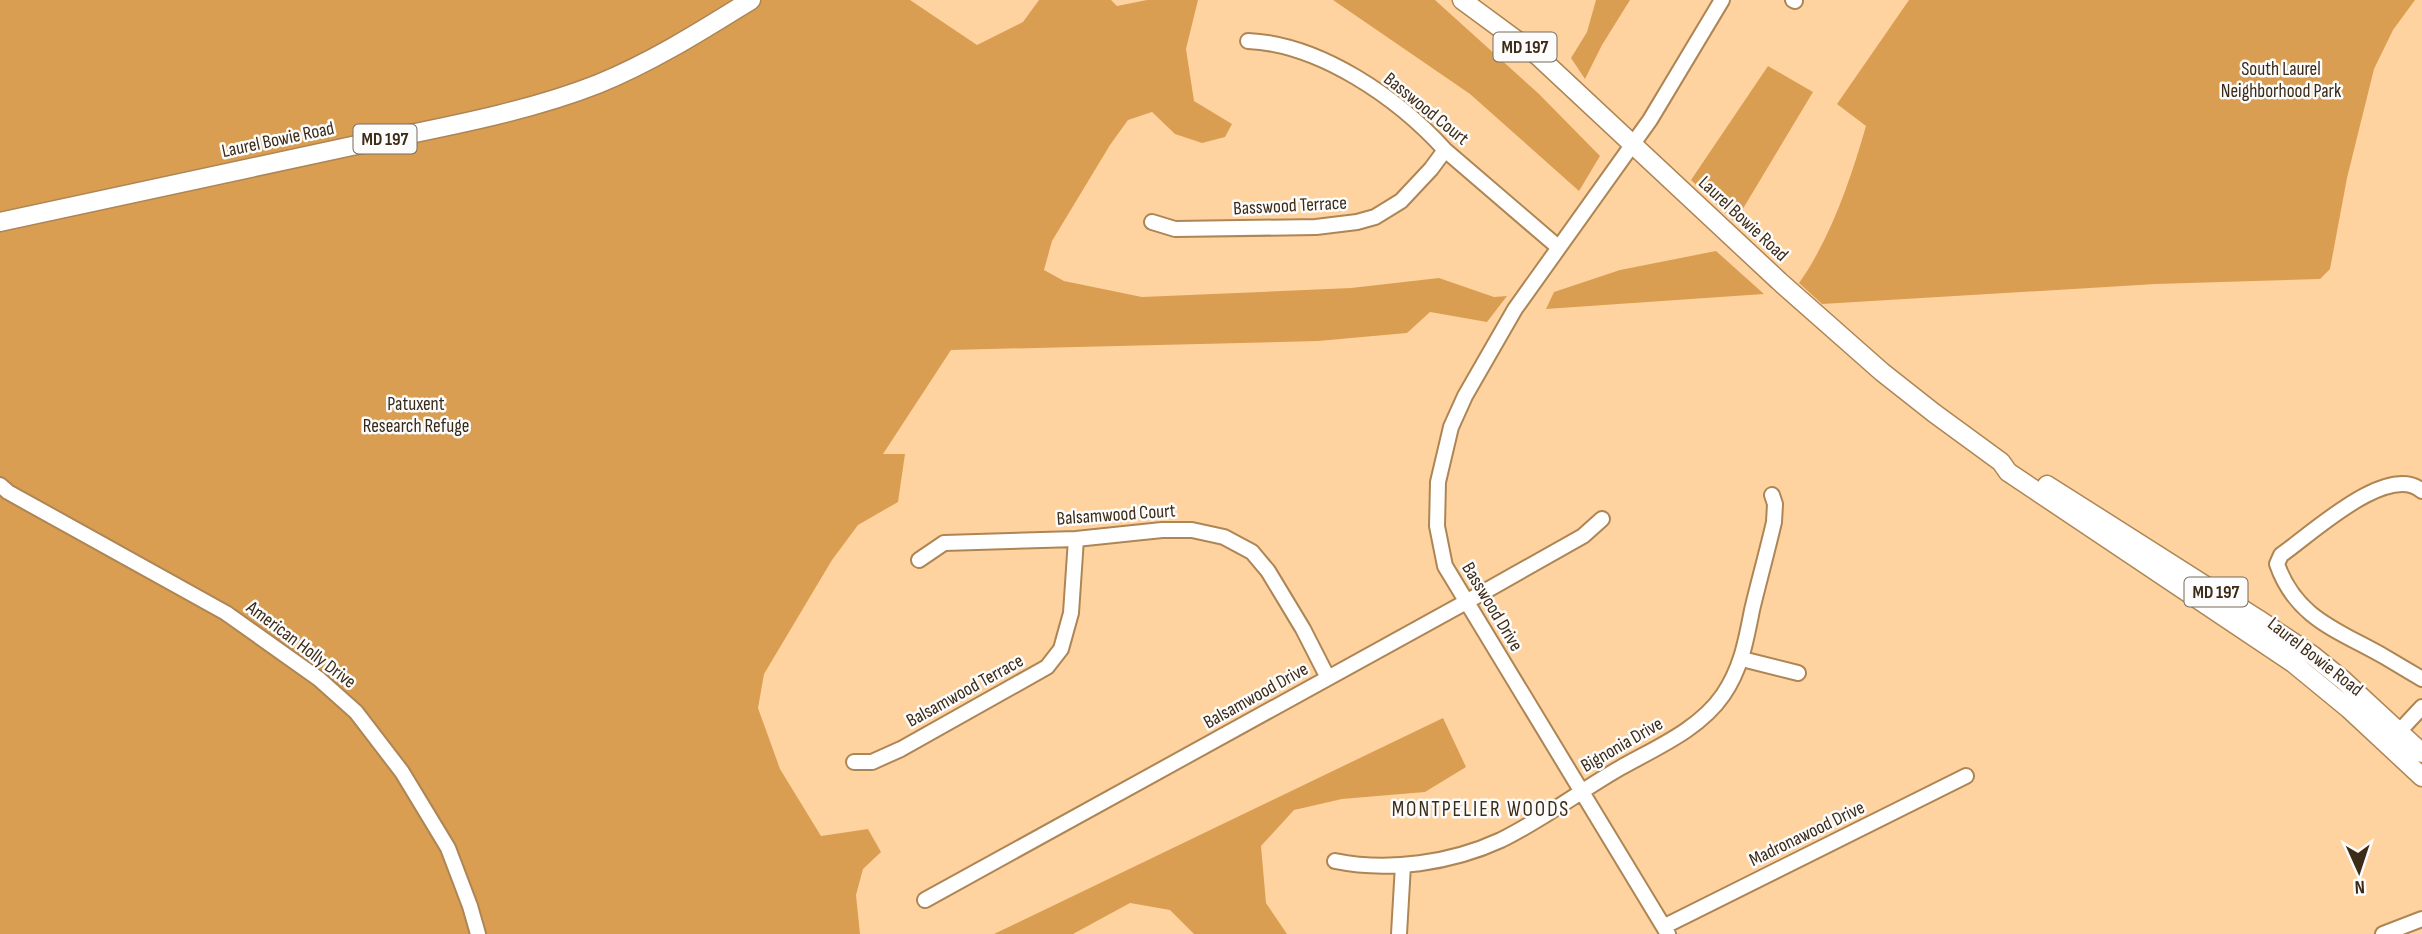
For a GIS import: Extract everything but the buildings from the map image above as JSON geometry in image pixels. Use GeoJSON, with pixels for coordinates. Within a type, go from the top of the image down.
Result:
{"type":"FeatureCollection","features":[{"type":"Feature","properties":{"kind":"main road","name":"Laurel Bowie Road"},"geometry":{"type":"LineString","coordinates":[[0,222],[408,134],[556,99],[648,61],[751,0]]}},
{"type":"Feature","properties":{"kind":"main road","name":"Laurel Bowie Road"},"geometry":{"type":"LineString","coordinates":[[1462,0],[1538,56],[1779,281],[1873,365],[1934,414],[2001,462],[2008,472],[2283,656],[2393,738],[2422,753]]}},
{"type":"Feature","properties":{"kind":"main road","name":"Laurel Bowie Road"},"geometry":{"type":"LineString","coordinates":[[2393,738],[2422,778]]}},
{"type":"Feature","properties":{"kind":"street","name":"Basswood Drive"},"geometry":{"type":"LineString","coordinates":[[1666,930],[1445,566],[1437,502],[1444,452],[1451,428],[1476,376],[1515,309],[1633,143],[1690,56],[1722,0]]}},
{"type":"Feature","properties":{"kind":"street","name":"Basswood Court"},"geometry":{"type":"LineString","coordinates":[[1248,41],[1277,43],[1328,62],[1385,97],[1431,134],[1558,247]]}},
{"type":"Feature","properties":{"kind":"street","name":"Basswood Terrace"},"geometry":{"type":"LineString","coordinates":[[1152,222],[1175,229],[1316,227],[1357,222],[1375,217],[1401,201],[1431,169],[1445,149]]}},
{"type":"Feature","properties":{"kind":"street","name":"American Holly Drive"},"geometry":{"type":"LineString","coordinates":[[0,485],[8,492],[226,613],[319,679],[356,712],[420,799],[448,848],[478,934]]}},
{"type":"Feature","properties":{"kind":"street"},"geometry":{"type":"LineString","coordinates":[[2422,491],[2410,485],[2400,485],[2363,495],[2281,555],[2277,564],[2305,609],[2325,625],[2422,679]]}},
{"type":"Feature","properties":{"kind":"street","name":"Bignonia Drive"},"geometry":{"type":"LineString","coordinates":[[1335,861],[1376,867],[1403,865],[1447,857],[1489,845],[1689,728],[1705,715],[1722,697],[1741,659],[1774,522],[1775,504],[1772,495]]}},
{"type":"Feature","properties":{"kind":"street","name":"Balsamwood Drive"},"geometry":{"type":"LineString","coordinates":[[925,900],[1466,603],[1583,536],[1602,519]]}},
{"type":"Feature","properties":{"kind":"street","name":"Balsamwood Court"},"geometry":{"type":"LineString","coordinates":[[919,561],[944,543],[1076,538],[1162,530],[1213,533],[1237,542],[1252,552],[1268,571],[1303,629],[1328,678]]}},
{"type":"Feature","properties":{"kind":"street","name":"Balsamwood Terrace"},"geometry":{"type":"LineString","coordinates":[[854,762],[873,762],[1047,667],[1061,649],[1071,613],[1076,538]]}},
{"type":"Feature","properties":{"kind":"street"},"geometry":{"type":"LineString","coordinates":[[1741,659],[1798,673]]}},
{"type":"Feature","properties":{"kind":"street"},"geometry":{"type":"LineString","coordinates":[[2393,738],[2422,707]]}},
{"type":"Feature","properties":{"kind":"street","name":"Madronawood Drive"},"geometry":{"type":"LineString","coordinates":[[1666,930],[1966,776]]}},
{"type":"Feature","properties":{"kind":"street"},"geometry":{"type":"LineString","coordinates":[[1399,934],[1403,865]]}},
{"type":"Feature","properties":{"kind":"street"},"geometry":{"type":"LineString","coordinates":[[2384,934],[2422,919]]}},
{"type":"Feature","properties":{"kind":"green space","name":"Patuxent Research Refuge"},"geometry":{"type":"Polygon","coordinates":[[[0,0],[910,0],[977,45],[1023,22],[1039,0],[1111,0],[1117,6],[1147,0],[1198,0],[1186,49],[1194,101],[1232,124],[1225,137],[1202,143],[1175,134],[1152,112],[1128,120],[1052,241],[1044,270],[1064,281],[1142,297],[1351,288],[1439,278],[1494,297],[1507,296],[1487,322],[1430,312],[1407,333],[1318,341],[951,350],[883,454],[905,454],[898,502],[858,525],[832,560],[764,674],[758,708],[780,769],[821,836],[868,829],[881,852],[863,869],[856,895],[860,934],[0,934],[0,0]]]}},
{"type":"Feature","properties":{"kind":"green space"},"geometry":{"type":"Polygon","coordinates":[[[1333,0],[1435,0],[1539,94],[1600,156],[1579,191],[1470,94],[1333,0]]]}},
{"type":"Feature","properties":{"kind":"green space"},"geometry":{"type":"Polygon","coordinates":[[[1596,0],[1630,0],[1585,79],[1571,58],[1587,32],[1596,0]]]}},
{"type":"Feature","properties":{"kind":"green space","name":"South Laurel Neighborhood Park"},"geometry":{"type":"Polygon","coordinates":[[[1909,0],[2415,0],[2393,30],[2374,69],[2347,178],[2330,269],[2320,279],[2156,284],[1822,304],[1799,283],[1830,227],[1847,187],[1866,126],[1837,104],[1909,0]]]}},
{"type":"Feature","properties":{"kind":"green space"},"geometry":{"type":"Polygon","coordinates":[[[1768,66],[1813,92],[1735,222],[1691,180],[1768,66]]]}},
{"type":"Feature","properties":{"kind":"green space"},"geometry":{"type":"Polygon","coordinates":[[[1716,251],[1764,294],[1546,309],[1554,292],[1620,270],[1716,251]]]}},
{"type":"Feature","properties":{"kind":"green space"},"geometry":{"type":"Polygon","coordinates":[[[1443,718],[1466,767],[1425,792],[1342,799],[1294,810],[1261,846],[1266,903],[1287,934],[1194,934],[1170,910],[1130,903],[1073,934],[994,934],[1443,718]]]}},
{"type":"Feature","properties":{"kind":"district","name":"MONTPELIER WOODS"},"geometry":{"type":"Point","coordinates":[1481,809]}}]}
